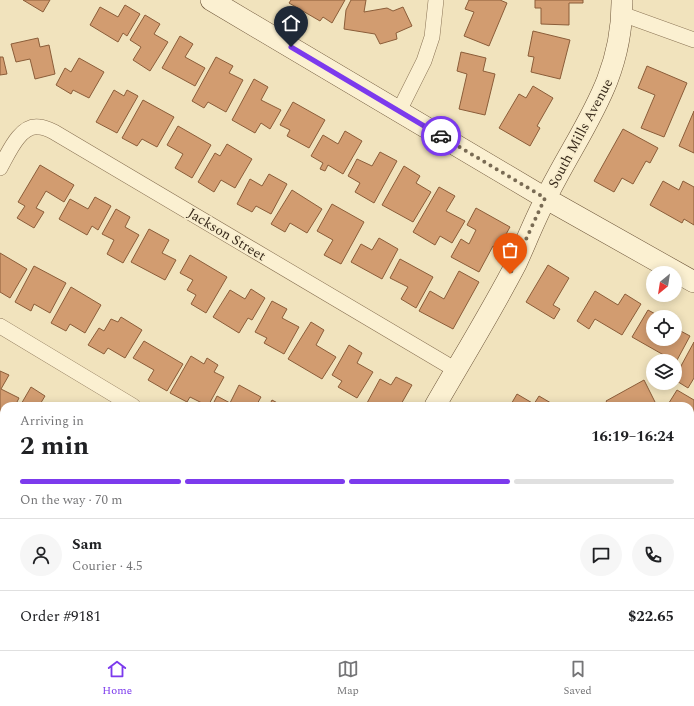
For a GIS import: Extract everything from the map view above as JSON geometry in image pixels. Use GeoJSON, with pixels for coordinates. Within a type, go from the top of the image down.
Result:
{"type":"FeatureCollection","features":[{"type":"Feature","properties":{"kind":"main road"},"geometry":{"type":"LineString","coordinates":[[211,0],[545,198],[694,282]]}},
{"type":"Feature","properties":{"kind":"main road","name":"South Mills Avenue"},"geometry":{"type":"LineString","coordinates":[[437,402],[515,265],[545,198],[594,112],[609,78],[618,47],[622,7]]}},
{"type":"Feature","properties":{"kind":"street"},"geometry":{"type":"LineString","coordinates":[[399,111],[424,61],[432,37],[436,0]]}},
{"type":"Feature","properties":{"kind":"street"},"geometry":{"type":"LineString","coordinates":[[622,7],[694,40]]}},
{"type":"Feature","properties":{"kind":"street","name":"Jackson Street"},"geometry":{"type":"LineString","coordinates":[[3,163],[16,141],[27,129],[39,126],[54,132],[456,370]]}},
{"type":"Feature","properties":{"kind":"street"},"geometry":{"type":"LineString","coordinates":[[0,326],[126,402]]}},
{"type":"Feature","properties":{"kind":"building"},"geometry":{"type":"Polygon","coordinates":[[[23,0],[50,0],[43,12],[23,0]]]}},
{"type":"Feature","properties":{"kind":"building"},"geometry":{"type":"Polygon","coordinates":[[[291,0],[345,0],[332,23],[323,17],[320,21],[289,3],[291,0]]]}},
{"type":"Feature","properties":{"kind":"building"},"geometry":{"type":"Polygon","coordinates":[[[351,0],[366,0],[364,12],[387,8],[393,11],[403,7],[412,26],[396,33],[397,39],[380,44],[375,34],[344,29],[346,10],[351,0]]]}},
{"type":"Feature","properties":{"kind":"building"},"geometry":{"type":"Polygon","coordinates":[[[469,0],[500,0],[507,3],[489,46],[464,36],[474,12],[465,9],[469,0]]]}},
{"type":"Feature","properties":{"kind":"building"},"geometry":{"type":"Polygon","coordinates":[[[535,0],[583,0],[583,3],[569,3],[569,25],[541,24],[541,8],[535,8],[535,0]]]}},
{"type":"Feature","properties":{"kind":"building"},"geometry":{"type":"Polygon","coordinates":[[[125,5],[140,14],[127,36],[123,33],[118,42],[90,25],[100,7],[118,17],[125,5]]]}},
{"type":"Feature","properties":{"kind":"building"},"geometry":{"type":"Polygon","coordinates":[[[145,15],[160,24],[154,34],[168,42],[150,71],[133,60],[141,47],[130,40],[145,15]]]}},
{"type":"Feature","properties":{"kind":"building"},"geometry":{"type":"Polygon","coordinates":[[[533,31],[570,40],[560,79],[531,72],[534,57],[528,56],[533,31]]]}},
{"type":"Feature","properties":{"kind":"building"},"geometry":{"type":"Polygon","coordinates":[[[180,36],[193,44],[185,57],[205,68],[195,86],[162,68],[180,36]]]}},
{"type":"Feature","properties":{"kind":"building"},"geometry":{"type":"Polygon","coordinates":[[[38,38],[40,47],[49,45],[55,74],[35,79],[30,59],[16,62],[11,44],[38,38]]]}},
{"type":"Feature","properties":{"kind":"building"},"geometry":{"type":"Polygon","coordinates":[[[461,52],[486,58],[483,71],[495,74],[485,115],[459,109],[467,74],[457,71],[461,52]]]}},
{"type":"Feature","properties":{"kind":"building"},"geometry":{"type":"Polygon","coordinates":[[[0,57],[3,57],[7,74],[0,75],[0,57]]]}},
{"type":"Feature","properties":{"kind":"building"},"geometry":{"type":"Polygon","coordinates":[[[216,57],[233,66],[229,73],[243,80],[226,112],[208,102],[204,108],[192,101],[216,57]]]}},
{"type":"Feature","properties":{"kind":"building"},"geometry":{"type":"Polygon","coordinates":[[[79,58],[104,72],[89,98],[73,90],[71,94],[56,85],[65,68],[71,72],[79,58]]]}},
{"type":"Feature","properties":{"kind":"building"},"geometry":{"type":"Polygon","coordinates":[[[647,66],[687,83],[664,137],[641,128],[655,95],[638,88],[647,66]]]}},
{"type":"Feature","properties":{"kind":"building"},"geometry":{"type":"Polygon","coordinates":[[[254,79],[268,87],[261,100],[281,110],[270,129],[261,123],[255,133],[232,120],[254,79]]]}},
{"type":"Feature","properties":{"kind":"building"},"geometry":{"type":"Polygon","coordinates":[[[533,86],[553,98],[537,126],[540,128],[530,146],[499,128],[519,94],[526,98],[533,86]]]}},
{"type":"Feature","properties":{"kind":"building"},"geometry":{"type":"Polygon","coordinates":[[[114,90],[124,96],[127,90],[138,96],[117,133],[96,122],[114,90]]]}},
{"type":"Feature","properties":{"kind":"building"},"geometry":{"type":"Polygon","coordinates":[[[143,100],[174,117],[157,147],[142,139],[137,146],[122,138],[143,100]]]}},
{"type":"Feature","properties":{"kind":"building"},"geometry":{"type":"Polygon","coordinates":[[[293,102],[325,120],[309,148],[287,136],[290,130],[280,125],[293,102]]]}},
{"type":"Feature","properties":{"kind":"building"},"geometry":{"type":"Polygon","coordinates":[[[694,111],[694,153],[679,146],[694,111]]]}},
{"type":"Feature","properties":{"kind":"building"},"geometry":{"type":"Polygon","coordinates":[[[178,126],[211,145],[192,178],[175,168],[183,154],[167,145],[178,126]]]}},
{"type":"Feature","properties":{"kind":"building"},"geometry":{"type":"Polygon","coordinates":[[[623,129],[658,148],[650,163],[646,161],[633,184],[622,178],[614,192],[594,181],[623,129]]]}},
{"type":"Feature","properties":{"kind":"building"},"geometry":{"type":"Polygon","coordinates":[[[345,131],[362,141],[343,174],[328,165],[325,171],[320,169],[323,163],[311,156],[323,135],[338,144],[345,131]]]}},
{"type":"Feature","properties":{"kind":"building"},"geometry":{"type":"Polygon","coordinates":[[[227,144],[252,159],[235,188],[221,180],[214,192],[198,182],[215,153],[220,156],[227,144]]]}},
{"type":"Feature","properties":{"kind":"building"},"geometry":{"type":"Polygon","coordinates":[[[380,152],[397,161],[374,203],[355,192],[360,183],[348,176],[357,159],[372,166],[380,152]]]}},
{"type":"Feature","properties":{"kind":"building"},"geometry":{"type":"Polygon","coordinates":[[[40,165],[74,185],[64,202],[46,191],[36,208],[44,212],[34,228],[17,218],[25,206],[18,202],[40,165]]]}},
{"type":"Feature","properties":{"kind":"building"},"geometry":{"type":"Polygon","coordinates":[[[404,166],[420,176],[416,183],[431,192],[413,222],[382,205],[404,166]]]}},
{"type":"Feature","properties":{"kind":"building"},"geometry":{"type":"Polygon","coordinates":[[[269,174],[287,184],[271,214],[256,206],[252,212],[237,204],[250,179],[262,186],[269,174]]]}},
{"type":"Feature","properties":{"kind":"building"},"geometry":{"type":"Polygon","coordinates":[[[663,181],[679,190],[683,181],[694,187],[694,225],[684,219],[682,223],[650,205],[663,181]]]}},
{"type":"Feature","properties":{"kind":"building"},"geometry":{"type":"Polygon","coordinates":[[[439,187],[455,196],[446,211],[465,221],[452,243],[440,236],[435,245],[413,232],[439,187]]]}},
{"type":"Feature","properties":{"kind":"building"},"geometry":{"type":"Polygon","coordinates":[[[292,190],[322,209],[307,233],[290,223],[285,232],[271,224],[292,190]]]}},
{"type":"Feature","properties":{"kind":"building"},"geometry":{"type":"Polygon","coordinates":[[[95,197],[111,206],[98,230],[92,226],[87,235],[59,219],[70,199],[88,209],[95,197]]]}},
{"type":"Feature","properties":{"kind":"building"},"geometry":{"type":"Polygon","coordinates":[[[332,204],[364,222],[341,264],[324,255],[333,240],[317,231],[332,204]]]}},
{"type":"Feature","properties":{"kind":"building"},"geometry":{"type":"Polygon","coordinates":[[[476,208],[510,227],[498,249],[493,246],[479,272],[451,257],[461,239],[469,244],[476,230],[467,225],[476,208]]]}},
{"type":"Feature","properties":{"kind":"building"},"geometry":{"type":"Polygon","coordinates":[[[116,209],[130,217],[125,227],[139,235],[123,263],[107,254],[114,240],[102,234],[116,209]]]}},
{"type":"Feature","properties":{"kind":"building"},"geometry":{"type":"Polygon","coordinates":[[[149,229],[169,240],[162,253],[176,260],[165,280],[131,262],[149,229]]]}},
{"type":"Feature","properties":{"kind":"building"},"geometry":{"type":"Polygon","coordinates":[[[379,238],[398,249],[382,279],[351,262],[361,244],[372,250],[379,238]]]}},
{"type":"Feature","properties":{"kind":"building"},"geometry":{"type":"Polygon","coordinates":[[[0,253],[27,269],[10,298],[0,292],[0,253]]]}},
{"type":"Feature","properties":{"kind":"building"},"geometry":{"type":"Polygon","coordinates":[[[190,255],[227,277],[206,313],[191,304],[196,295],[187,290],[193,280],[180,273],[190,255]]]}},
{"type":"Feature","properties":{"kind":"building"},"geometry":{"type":"Polygon","coordinates":[[[400,259],[433,277],[416,308],[401,299],[408,287],[390,278],[400,259]]]}},
{"type":"Feature","properties":{"kind":"building"},"geometry":{"type":"Polygon","coordinates":[[[548,265],[569,278],[553,305],[560,309],[554,319],[526,302],[548,265]]]}},
{"type":"Feature","properties":{"kind":"building"},"geometry":{"type":"Polygon","coordinates":[[[34,266],[66,283],[50,313],[34,304],[31,311],[15,302],[34,266]]]}},
{"type":"Feature","properties":{"kind":"building"},"geometry":{"type":"Polygon","coordinates":[[[459,271],[479,282],[453,329],[419,311],[430,291],[444,299],[459,271]]]}},
{"type":"Feature","properties":{"kind":"building"},"geometry":{"type":"Polygon","coordinates":[[[71,287],[101,305],[85,333],[70,324],[66,331],[51,323],[71,287]]]}},
{"type":"Feature","properties":{"kind":"building"},"geometry":{"type":"Polygon","coordinates":[[[251,289],[265,298],[252,320],[248,318],[239,333],[213,317],[230,290],[245,299],[251,289]]]}},
{"type":"Feature","properties":{"kind":"building"},"geometry":{"type":"Polygon","coordinates":[[[595,291],[618,305],[625,294],[641,304],[622,335],[595,319],[589,329],[577,321],[595,291]]]}},
{"type":"Feature","properties":{"kind":"building"},"geometry":{"type":"Polygon","coordinates":[[[272,301],[287,309],[282,318],[299,327],[284,354],[264,343],[267,338],[255,332],[272,301]]]}},
{"type":"Feature","properties":{"kind":"building"},"geometry":{"type":"Polygon","coordinates":[[[646,313],[646,345],[632,337],[646,313]]]}},
{"type":"Feature","properties":{"kind":"building"},"geometry":{"type":"Polygon","coordinates":[[[121,317],[142,330],[125,358],[108,348],[104,354],[88,345],[99,328],[104,331],[111,319],[118,322],[121,317]]]}},
{"type":"Feature","properties":{"kind":"building"},"geometry":{"type":"Polygon","coordinates":[[[311,322],[324,330],[316,345],[336,357],[322,379],[288,359],[311,322]]]}},
{"type":"Feature","properties":{"kind":"building"},"geometry":{"type":"Polygon","coordinates":[[[682,332],[690,336],[680,354],[662,354],[648,346],[682,346],[682,332]]]}},
{"type":"Feature","properties":{"kind":"building"},"geometry":{"type":"Polygon","coordinates":[[[144,341],[183,364],[167,391],[148,380],[154,370],[133,358],[144,341]]]}},
{"type":"Feature","properties":{"kind":"building"},"geometry":{"type":"Polygon","coordinates":[[[694,342],[694,378],[688,388],[682,384],[682,364],[694,342]]]}},
{"type":"Feature","properties":{"kind":"building"},"geometry":{"type":"Polygon","coordinates":[[[349,345],[362,353],[357,363],[373,372],[357,398],[338,387],[342,381],[332,375],[349,345]]]}},
{"type":"Feature","properties":{"kind":"building"},"geometry":{"type":"Polygon","coordinates":[[[191,356],[204,364],[207,358],[218,365],[214,372],[224,377],[210,402],[200,402],[190,397],[187,402],[170,393],[191,356]]]}},
{"type":"Feature","properties":{"kind":"building"},"geometry":{"type":"Polygon","coordinates":[[[0,371],[9,375],[1,389],[19,398],[17,402],[0,402],[0,371]]]}},
{"type":"Feature","properties":{"kind":"building"},"geometry":{"type":"Polygon","coordinates":[[[396,377],[412,385],[402,402],[368,402],[380,379],[391,385],[396,377]]]}},
{"type":"Feature","properties":{"kind":"building"},"geometry":{"type":"Polygon","coordinates":[[[644,380],[646,390],[649,390],[655,402],[607,402],[644,380]]]}},
{"type":"Feature","properties":{"kind":"building"},"geometry":{"type":"Polygon","coordinates":[[[239,385],[261,397],[258,402],[230,402],[239,385]]]}},
{"type":"Feature","properties":{"kind":"building"},"geometry":{"type":"Polygon","coordinates":[[[31,387],[45,396],[41,402],[22,402],[31,387]]]}},
{"type":"Feature","properties":{"kind":"building"},"geometry":{"type":"Polygon","coordinates":[[[677,390],[694,400],[694,402],[670,402],[677,390]]]}},
{"type":"Feature","properties":{"kind":"building"},"geometry":{"type":"Polygon","coordinates":[[[517,394],[531,402],[512,402],[517,394]]]}},
{"type":"Feature","properties":{"kind":"building"},"geometry":{"type":"Polygon","coordinates":[[[217,396],[228,402],[214,402],[217,396]]]}},
{"type":"Feature","properties":{"kind":"building"},"geometry":{"type":"Polygon","coordinates":[[[539,396],[549,402],[535,402],[539,396]]]}},
{"type":"Feature","properties":{"kind":"way so far"},"geometry":{"type":"LineString","coordinates":[[441,136],[545,198],[534,226],[510,274]]}},
{"type":"Feature","properties":{"kind":"route"},"geometry":{"type":"LineString","coordinates":[[291,47],[441,136]]}}]}
